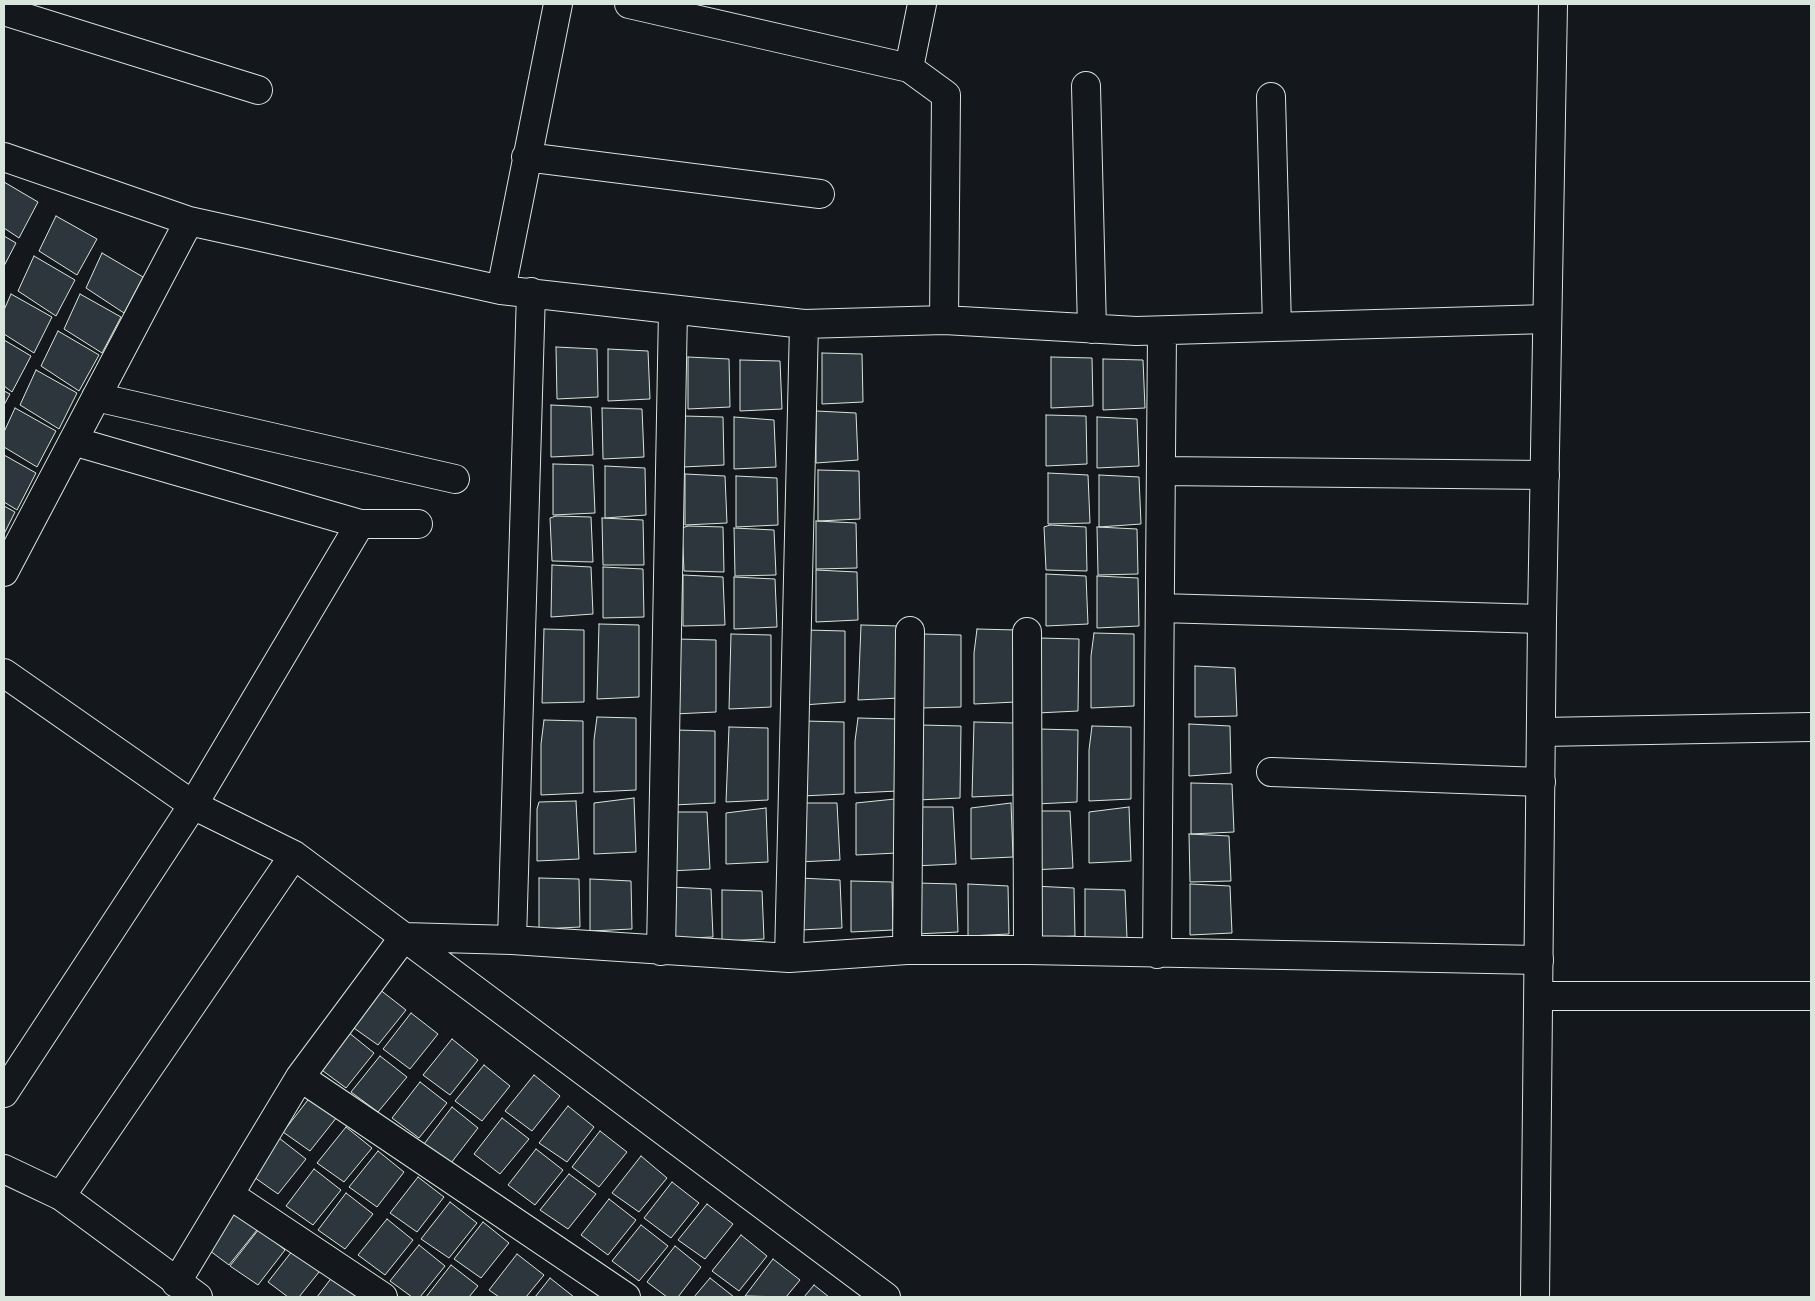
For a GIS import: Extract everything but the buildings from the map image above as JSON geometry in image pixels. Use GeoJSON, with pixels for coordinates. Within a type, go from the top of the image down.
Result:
{"type":"FeatureCollection","features":[{"type":"Feature","properties":{"kind":"street"},"geometry":{"type":"LineString","coordinates":[[501,290],[558,4]]}},
{"type":"Feature","properties":{"kind":"street"},"geometry":{"type":"LineString","coordinates":[[629,4],[910,68],[946,95],[944,320]]}},
{"type":"Feature","properties":{"kind":"street"},"geometry":{"type":"LineString","coordinates":[[910,68],[922,4]]}},
{"type":"Feature","properties":{"kind":"street"},"geometry":{"type":"LineString","coordinates":[[1534,1297],[1542,619],[1553,4]]}},
{"type":"Feature","properties":{"kind":"street"},"geometry":{"type":"LineString","coordinates":[[4,11],[258,90]]}},
{"type":"Feature","properties":{"kind":"street"},"geometry":{"type":"LineString","coordinates":[[1086,86],[1092,329]]}},
{"type":"Feature","properties":{"kind":"street"},"geometry":{"type":"LineString","coordinates":[[1271,97],[1277,328]]}},
{"type":"Feature","properties":{"kind":"street"},"geometry":{"type":"LineString","coordinates":[[4,157],[189,221],[501,290],[804,324],[944,320],[1092,329],[1162,331],[1547,319]]}},
{"type":"Feature","properties":{"kind":"street"},"geometry":{"type":"LineString","coordinates":[[526,157],[820,194]]}},
{"type":"Feature","properties":{"kind":"street"},"geometry":{"type":"LineString","coordinates":[[4,572],[189,221]]}},
{"type":"Feature","properties":{"kind":"street"},"geometry":{"type":"LineString","coordinates":[[512,940],[531,292]]}},
{"type":"Feature","properties":{"kind":"street"},"geometry":{"type":"LineString","coordinates":[[661,952],[673,310]]}},
{"type":"Feature","properties":{"kind":"street"},"geometry":{"type":"LineString","coordinates":[[789,958],[804,324]]}},
{"type":"Feature","properties":{"kind":"street"},"geometry":{"type":"LineString","coordinates":[[1158,954],[1162,331]]}},
{"type":"Feature","properties":{"kind":"street"},"geometry":{"type":"LineString","coordinates":[[96,397],[455,479]]}},
{"type":"Feature","properties":{"kind":"street"},"geometry":{"type":"LineString","coordinates":[[73,441],[360,524],[418,524]]}},
{"type":"Feature","properties":{"kind":"street"},"geometry":{"type":"LineString","coordinates":[[1161,471],[1545,475]]}},
{"type":"Feature","properties":{"kind":"street"},"geometry":{"type":"LineString","coordinates":[[4,1093],[193,805],[360,524]]}},
{"type":"Feature","properties":{"kind":"street"},"geometry":{"type":"LineString","coordinates":[[1160,608],[1542,619]]}},
{"type":"Feature","properties":{"kind":"street"},"geometry":{"type":"LineString","coordinates":[[907,950],[910,631]]}},
{"type":"Feature","properties":{"kind":"street"},"geometry":{"type":"LineString","coordinates":[[1027,632],[1028,950]]}},
{"type":"Feature","properties":{"kind":"street"},"geometry":{"type":"LineString","coordinates":[[4,673],[193,805],[294,855],[886,1297]]}},
{"type":"Feature","properties":{"kind":"street"},"geometry":{"type":"LineString","coordinates":[[1542,732],[1811,726]]}},
{"type":"Feature","properties":{"kind":"street"},"geometry":{"type":"LineString","coordinates":[[1271,772],[1541,782]]}},
{"type":"Feature","properties":{"kind":"street"},"geometry":{"type":"LineString","coordinates":[[61,1196],[294,855]]}},
{"type":"Feature","properties":{"kind":"street"},"geometry":{"type":"LineString","coordinates":[[404,938],[512,940],[661,952],[789,958],[907,950],[1028,950],[1539,960]]}},
{"type":"Feature","properties":{"kind":"street"},"geometry":{"type":"LineString","coordinates":[[4,1169],[61,1196],[187,1290],[230,1195],[300,1078],[404,938]]}},
{"type":"Feature","properties":{"kind":"street"},"geometry":{"type":"LineString","coordinates":[[1539,996],[1811,996]]}},
{"type":"Feature","properties":{"kind":"street"},"geometry":{"type":"LineString","coordinates":[[300,1078],[626,1297]]}},
{"type":"Feature","properties":{"kind":"street"},"geometry":{"type":"LineString","coordinates":[[230,1195],[383,1297]]}}]}
